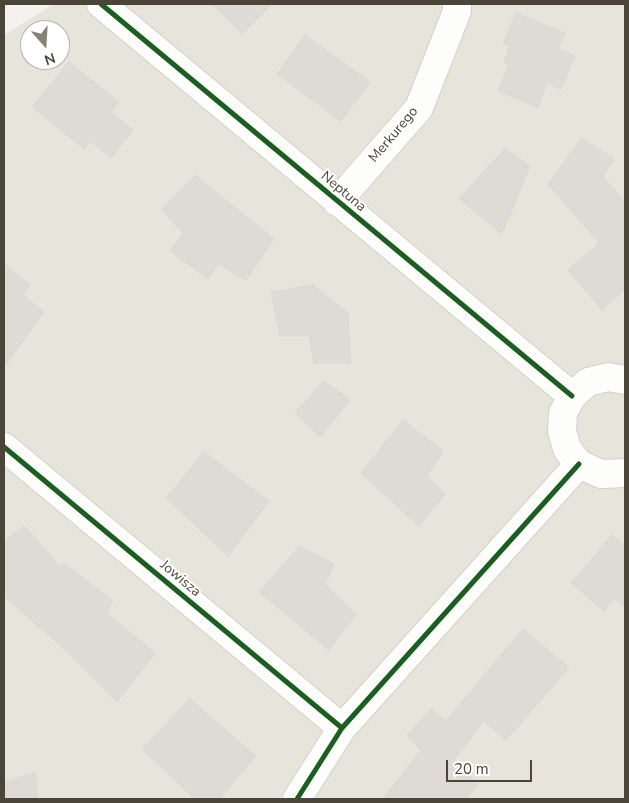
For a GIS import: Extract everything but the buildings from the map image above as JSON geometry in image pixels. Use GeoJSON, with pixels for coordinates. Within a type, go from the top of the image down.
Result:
{"type":"FeatureCollection","features":[{"type":"Feature","properties":{"kind":"street","name":"Neptuna"},"geometry":{"type":"LineString","coordinates":[[101,4],[572,396]]}},
{"type":"Feature","properties":{"kind":"street","name":"Merkurego"},"geometry":{"type":"LineString","coordinates":[[337,202],[419,108],[457,11],[457,4]]}},
{"type":"Feature","properties":{"kind":"street"},"geometry":{"type":"LineString","coordinates":[[625,380],[608,377],[588,382],[572,396],[563,413],[562,431],[567,449],[579,464],[601,474],[625,473]]}},
{"type":"Feature","properties":{"kind":"street","name":"Jowisza"},"geometry":{"type":"LineString","coordinates":[[4,446],[342,728]]}},
{"type":"Feature","properties":{"kind":"street"},"geometry":{"type":"LineString","coordinates":[[297,799],[342,728],[579,464]]}},
{"type":"Feature","properties":{"kind":"shaded area"},"geometry":{"type":"Polygon","coordinates":[[[54,4],[625,4],[625,799],[4,799],[4,35],[20,25],[20,70],[70,70],[70,20],[28,20],[54,4]]]}},
{"type":"Feature","properties":{"kind":"cycle path"},"geometry":{"type":"LineString","coordinates":[[101,4],[572,396]]}},
{"type":"Feature","properties":{"kind":"cycle path"},"geometry":{"type":"LineString","coordinates":[[4,447],[342,728]]}},
{"type":"Feature","properties":{"kind":"cycle path"},"geometry":{"type":"LineString","coordinates":[[297,799],[342,728],[579,464]]}}]}
